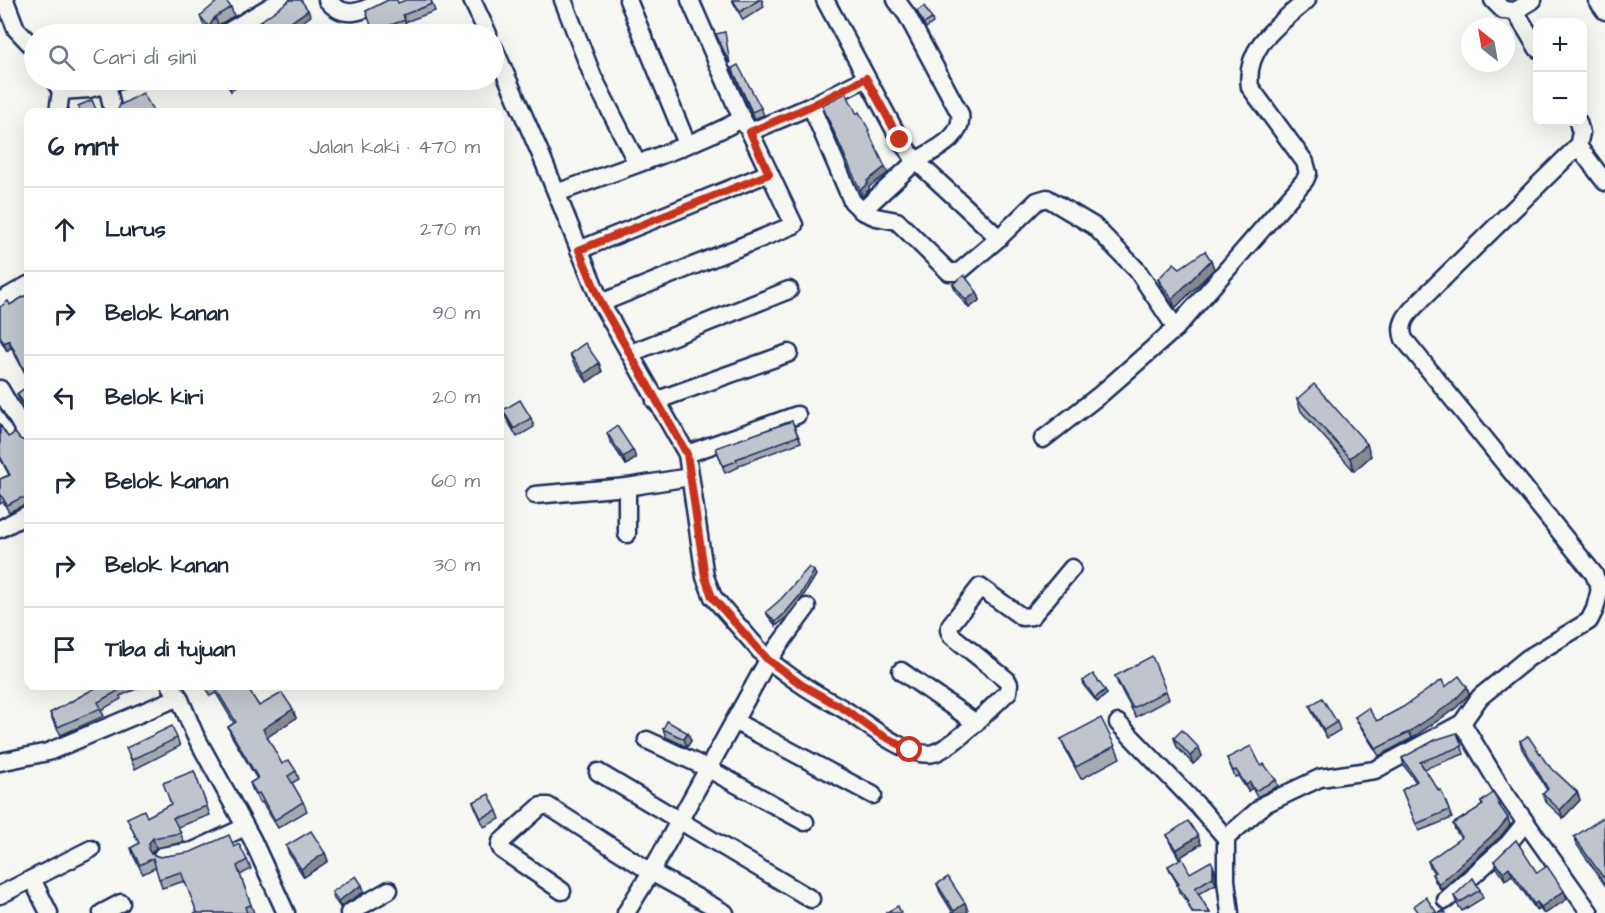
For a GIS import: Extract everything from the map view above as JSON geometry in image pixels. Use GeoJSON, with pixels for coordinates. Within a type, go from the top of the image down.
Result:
{"type":"FeatureCollection","features":[{"type":"Feature","properties":{"kind":"street"},"geometry":{"type":"LineString","coordinates":[[5,0],[16,29],[24,37]]}},
{"type":"Feature","properties":{"kind":"street"},"geometry":{"type":"LineString","coordinates":[[241,24],[281,0]]}},
{"type":"Feature","properties":{"kind":"street"},"geometry":{"type":"LineString","coordinates":[[327,0],[338,11],[348,13],[370,8],[384,0]]}},
{"type":"Feature","properties":{"kind":"street"},"geometry":{"type":"LineString","coordinates":[[472,0],[483,24]]}},
{"type":"Feature","properties":{"kind":"street"},"geometry":{"type":"LineString","coordinates":[[563,0],[593,77],[637,163]]}},
{"type":"Feature","properties":{"kind":"street"},"geometry":{"type":"LineString","coordinates":[[628,0],[687,144]]}},
{"type":"Feature","properties":{"kind":"street"},"geometry":{"type":"LineString","coordinates":[[601,303],[794,225],[746,126],[690,0]]}},
{"type":"Feature","properties":{"kind":"street"},"geometry":{"type":"LineString","coordinates":[[825,0],[900,140],[916,161],[999,238]]}},
{"type":"Feature","properties":{"kind":"street"},"geometry":{"type":"LineString","coordinates":[[861,211],[916,161],[954,136],[961,125],[960,114],[907,15],[896,0]]}},
{"type":"Feature","properties":{"kind":"street"},"geometry":{"type":"LineString","coordinates":[[1043,438],[1101,394],[1176,328],[1308,173],[1305,162],[1250,87],[1248,73],[1257,48],[1264,38],[1307,0]]}},
{"type":"Feature","properties":{"kind":"street"},"geometry":{"type":"LineString","coordinates":[[1493,0],[1503,10],[1515,11],[1533,0]]}},
{"type":"Feature","properties":{"kind":"street"},"geometry":{"type":"LineString","coordinates":[[1597,0],[1605,11]]}},
{"type":"Feature","properties":{"kind":"street"},"geometry":{"type":"LineString","coordinates":[[1515,11],[1533,41]]}},
{"type":"Feature","properties":{"kind":"street"},"geometry":{"type":"LineString","coordinates":[[504,71],[557,193],[601,303],[687,454],[705,577],[712,597],[768,660],[802,685],[846,710],[876,732],[910,750],[924,754],[934,753],[976,723],[1008,692],[1007,680],[951,634],[949,630],[951,624],[980,587],[1022,617],[1032,616],[1072,568]]}},
{"type":"Feature","properties":{"kind":"street"},"geometry":{"type":"LineString","coordinates":[[557,193],[722,130],[746,126],[811,106],[866,78]]}},
{"type":"Feature","properties":{"kind":"street"},"geometry":{"type":"LineString","coordinates":[[58,90],[58,108]]}},
{"type":"Feature","properties":{"kind":"street"},"geometry":{"type":"LineString","coordinates":[[113,108],[114,90]]}},
{"type":"Feature","properties":{"kind":"street"},"geometry":{"type":"LineString","coordinates":[[811,106],[852,201],[861,211],[897,221],[948,272],[959,272],[1037,201],[1047,198],[1094,226],[1130,262],[1176,328]]}},
{"type":"Feature","properties":{"kind":"street"},"geometry":{"type":"LineString","coordinates":[[1226,838],[1265,804],[1320,778],[1375,771],[1462,723],[1480,697],[1488,690],[1528,658],[1589,621],[1595,609],[1600,589],[1594,574],[1404,339],[1401,328],[1404,318],[1422,299],[1578,146],[1581,134],[1579,126]]}},
{"type":"Feature","properties":{"kind":"street"},"geometry":{"type":"LineString","coordinates":[[1578,146],[1605,182]]}},
{"type":"Feature","properties":{"kind":"street"},"geometry":{"type":"LineString","coordinates":[[579,250],[769,174]]}},
{"type":"Feature","properties":{"kind":"street"},"geometry":{"type":"LineString","coordinates":[[0,301],[24,287]]}},
{"type":"Feature","properties":{"kind":"street"},"geometry":{"type":"LineString","coordinates":[[631,353],[789,290]]}},
{"type":"Feature","properties":{"kind":"street"},"geometry":{"type":"LineString","coordinates":[[655,401],[789,353]]}},
{"type":"Feature","properties":{"kind":"street"},"geometry":{"type":"LineString","coordinates":[[0,390],[24,429]]}},
{"type":"Feature","properties":{"kind":"street"},"geometry":{"type":"LineString","coordinates":[[687,454],[797,415]]}},
{"type":"Feature","properties":{"kind":"street"},"geometry":{"type":"LineString","coordinates":[[535,495],[627,488],[690,477]]}},
{"type":"Feature","properties":{"kind":"street"},"geometry":{"type":"LineString","coordinates":[[627,488],[627,534]]}},
{"type":"Feature","properties":{"kind":"street"},"geometry":{"type":"LineString","coordinates":[[0,529],[24,516]]}},
{"type":"Feature","properties":{"kind":"street"},"geometry":{"type":"LineString","coordinates":[[626,913],[768,660],[807,607]]}},
{"type":"Feature","properties":{"kind":"street"},"geometry":{"type":"LineString","coordinates":[[901,671],[976,723]]}},
{"type":"Feature","properties":{"kind":"street"},"geometry":{"type":"LineString","coordinates":[[0,762],[48,752],[175,691],[286,913]]}},
{"type":"Feature","properties":{"kind":"street"},"geometry":{"type":"LineString","coordinates":[[734,721],[873,795]]}},
{"type":"Feature","properties":{"kind":"street"},"geometry":{"type":"LineString","coordinates":[[1118,723],[1226,838],[1226,880],[1230,913]]}},
{"type":"Feature","properties":{"kind":"street"},"geometry":{"type":"LineString","coordinates":[[1462,723],[1500,786],[1590,913]]}},
{"type":"Feature","properties":{"kind":"street"},"geometry":{"type":"LineString","coordinates":[[647,740],[707,768],[805,822]]}},
{"type":"Feature","properties":{"kind":"street"},"geometry":{"type":"LineString","coordinates":[[598,772],[811,899]]}},
{"type":"Feature","properties":{"kind":"street"},"geometry":{"type":"LineString","coordinates":[[562,891],[500,846],[501,842],[541,806],[548,806],[651,872],[725,913]]}},
{"type":"Feature","properties":{"kind":"street"},"geometry":{"type":"LineString","coordinates":[[1446,900],[1508,844],[1526,823]]}},
{"type":"Feature","properties":{"kind":"street"},"geometry":{"type":"LineString","coordinates":[[162,856],[193,851],[245,827]]}},
{"type":"Feature","properties":{"kind":"street"},"geometry":{"type":"LineString","coordinates":[[0,895],[91,849]]}},
{"type":"Feature","properties":{"kind":"street"},"geometry":{"type":"LineString","coordinates":[[32,879],[49,913]]}},
{"type":"Feature","properties":{"kind":"street"},"geometry":{"type":"LineString","coordinates":[[349,913],[389,890]]}},
{"type":"Feature","properties":{"kind":"street"},"geometry":{"type":"LineString","coordinates":[[102,913],[121,903]]}},
{"type":"Feature","properties":{"kind":"building"},"geometry":{"type":"Polygon","coordinates":[[[219,0],[225,0],[231,7],[215,17],[211,24],[207,24],[200,16],[219,0]]]}},
{"type":"Feature","properties":{"kind":"building"},"geometry":{"type":"Polygon","coordinates":[[[290,0],[301,0],[308,10],[288,24],[257,24],[290,0]]]}},
{"type":"Feature","properties":{"kind":"building"},"geometry":{"type":"Polygon","coordinates":[[[388,0],[397,0],[398,3],[406,0],[431,0],[432,4],[403,15],[405,20],[393,24],[371,24],[366,11],[388,0]]]}},
{"type":"Feature","properties":{"kind":"building"},"geometry":{"type":"Polygon","coordinates":[[[733,0],[759,0],[740,12],[733,0]]]}},
{"type":"Feature","properties":{"kind":"building"},"geometry":{"type":"Polygon","coordinates":[[[924,6],[932,19],[924,24],[917,11],[924,6]]]}},
{"type":"Feature","properties":{"kind":"building"},"geometry":{"type":"Polygon","coordinates":[[[725,32],[730,64],[716,34],[725,32]]]}},
{"type":"Feature","properties":{"kind":"building"},"geometry":{"type":"Polygon","coordinates":[[[738,65],[761,108],[752,112],[732,68],[738,65]]]}},
{"type":"Feature","properties":{"kind":"building"},"geometry":{"type":"Polygon","coordinates":[[[143,93],[152,108],[119,108],[120,105],[143,93]]]}},
{"type":"Feature","properties":{"kind":"building"},"geometry":{"type":"Polygon","coordinates":[[[846,93],[869,130],[885,167],[867,181],[868,183],[860,190],[822,105],[846,93]]]}},
{"type":"Feature","properties":{"kind":"building"},"geometry":{"type":"Polygon","coordinates":[[[92,100],[95,108],[79,108],[78,106],[92,100]]]}},
{"type":"Feature","properties":{"kind":"building"},"geometry":{"type":"Polygon","coordinates":[[[1205,251],[1211,260],[1172,299],[1158,279],[1174,263],[1180,268],[1205,251]]]}},
{"type":"Feature","properties":{"kind":"building"},"geometry":{"type":"Polygon","coordinates":[[[964,275],[977,292],[966,300],[953,284],[964,275]]]}},
{"type":"Feature","properties":{"kind":"building"},"geometry":{"type":"Polygon","coordinates":[[[24,296],[24,369],[9,340],[4,343],[0,336],[0,307],[8,301],[10,305],[24,296]]]}},
{"type":"Feature","properties":{"kind":"building"},"geometry":{"type":"Polygon","coordinates":[[[585,343],[599,363],[584,374],[570,354],[585,343]]]}},
{"type":"Feature","properties":{"kind":"building"},"geometry":{"type":"Polygon","coordinates":[[[1314,384],[1367,444],[1350,458],[1297,399],[1314,384]]]}},
{"type":"Feature","properties":{"kind":"building"},"geometry":{"type":"Polygon","coordinates":[[[24,389],[24,404],[17,394],[24,389]]]}},
{"type":"Feature","properties":{"kind":"building"},"geometry":{"type":"Polygon","coordinates":[[[520,400],[531,418],[514,429],[504,409],[520,400]]]}},
{"type":"Feature","properties":{"kind":"building"},"geometry":{"type":"Polygon","coordinates":[[[792,421],[798,436],[723,466],[716,448],[792,421]]]}},
{"type":"Feature","properties":{"kind":"building"},"geometry":{"type":"Polygon","coordinates":[[[0,425],[8,437],[15,433],[24,441],[24,498],[7,505],[0,496],[0,479],[10,475],[0,456],[0,425]]]}},
{"type":"Feature","properties":{"kind":"building"},"geometry":{"type":"Polygon","coordinates":[[[617,426],[633,450],[623,457],[607,433],[617,426]]]}},
{"type":"Feature","properties":{"kind":"building"},"geometry":{"type":"Polygon","coordinates":[[[809,567],[814,571],[801,594],[775,622],[766,612],[781,599],[809,567]]]}},
{"type":"Feature","properties":{"kind":"building"},"geometry":{"type":"Polygon","coordinates":[[[1152,656],[1166,691],[1133,708],[1115,676],[1152,656]]]}},
{"type":"Feature","properties":{"kind":"building"},"geometry":{"type":"Polygon","coordinates":[[[1093,674],[1105,690],[1095,698],[1083,681],[1093,674]]]}},
{"type":"Feature","properties":{"kind":"building"},"geometry":{"type":"Polygon","coordinates":[[[1459,676],[1467,687],[1453,702],[1409,732],[1376,749],[1355,717],[1368,708],[1377,721],[1403,707],[1442,680],[1445,687],[1459,676]]]}},
{"type":"Feature","properties":{"kind":"building"},"geometry":{"type":"Polygon","coordinates":[[[92,690],[118,691],[98,702],[101,708],[58,727],[50,713],[92,690]]]}},
{"type":"Feature","properties":{"kind":"building"},"geometry":{"type":"Polygon","coordinates":[[[216,690],[249,690],[259,706],[282,693],[293,709],[263,729],[282,764],[289,760],[296,771],[288,776],[303,802],[275,820],[259,793],[257,794],[250,783],[258,778],[228,727],[236,722],[216,690]]]}},
{"type":"Feature","properties":{"kind":"building"},"geometry":{"type":"Polygon","coordinates":[[[1322,698],[1337,722],[1324,730],[1310,706],[1322,698]]]}},
{"type":"Feature","properties":{"kind":"building"},"geometry":{"type":"Polygon","coordinates":[[[1101,718],[1115,746],[1076,767],[1061,739],[1101,718]]]}},
{"type":"Feature","properties":{"kind":"building"},"geometry":{"type":"Polygon","coordinates":[[[667,721],[688,733],[684,739],[663,729],[667,721]]]}},
{"type":"Feature","properties":{"kind":"building"},"geometry":{"type":"Polygon","coordinates":[[[172,726],[177,738],[132,760],[126,748],[172,726]]]}},
{"type":"Feature","properties":{"kind":"building"},"geometry":{"type":"Polygon","coordinates":[[[1182,730],[1199,748],[1190,756],[1174,738],[1182,730]]]}},
{"type":"Feature","properties":{"kind":"building"},"geometry":{"type":"Polygon","coordinates":[[[1457,733],[1462,746],[1420,762],[1439,791],[1441,790],[1449,810],[1416,824],[1402,790],[1417,781],[1402,758],[1435,740],[1457,733]]]}},
{"type":"Feature","properties":{"kind":"building"},"geometry":{"type":"Polygon","coordinates":[[[1528,736],[1547,764],[1577,792],[1560,810],[1543,794],[1548,789],[1520,741],[1528,736]]]}},
{"type":"Feature","properties":{"kind":"building"},"geometry":{"type":"Polygon","coordinates":[[[1251,746],[1261,766],[1264,764],[1276,780],[1255,791],[1250,782],[1246,785],[1236,770],[1233,771],[1227,758],[1251,746]]]}},
{"type":"Feature","properties":{"kind":"building"},"geometry":{"type":"Polygon","coordinates":[[[194,771],[207,806],[173,818],[181,833],[153,838],[148,849],[151,854],[160,857],[191,852],[229,835],[234,847],[239,844],[247,860],[237,866],[251,905],[245,907],[247,913],[194,913],[197,912],[181,872],[159,879],[153,858],[140,865],[131,848],[139,843],[127,818],[144,810],[147,817],[171,804],[163,783],[194,771]]]}},
{"type":"Feature","properties":{"kind":"building"},"geometry":{"type":"Polygon","coordinates":[[[1493,793],[1508,818],[1439,884],[1432,874],[1436,872],[1428,861],[1462,837],[1453,824],[1483,805],[1481,802],[1493,793]]]}},
{"type":"Feature","properties":{"kind":"building"},"geometry":{"type":"Polygon","coordinates":[[[489,794],[497,811],[481,818],[473,802],[489,794]]]}},
{"type":"Feature","properties":{"kind":"building"},"geometry":{"type":"Polygon","coordinates":[[[1604,817],[1605,876],[1603,877],[1574,837],[1604,817]]]}},
{"type":"Feature","properties":{"kind":"building"},"geometry":{"type":"Polygon","coordinates":[[[1188,821],[1198,836],[1176,850],[1167,835],[1188,821]]]}},
{"type":"Feature","properties":{"kind":"building"},"geometry":{"type":"Polygon","coordinates":[[[311,831],[325,853],[301,869],[286,846],[311,831]]]}},
{"type":"Feature","properties":{"kind":"building"},"geometry":{"type":"Polygon","coordinates":[[[1516,840],[1537,873],[1547,866],[1564,891],[1541,907],[1537,902],[1534,904],[1509,867],[1503,872],[1494,861],[1516,840]]]}},
{"type":"Feature","properties":{"kind":"building"},"geometry":{"type":"Polygon","coordinates":[[[1182,858],[1190,873],[1211,861],[1213,877],[1195,888],[1210,913],[1193,913],[1187,902],[1189,901],[1177,885],[1179,884],[1168,866],[1182,858]]]}},
{"type":"Feature","properties":{"kind":"building"},"geometry":{"type":"Polygon","coordinates":[[[356,876],[362,885],[338,901],[332,892],[356,876]]]}},
{"type":"Feature","properties":{"kind":"building"},"geometry":{"type":"Polygon","coordinates":[[[948,877],[965,903],[954,911],[937,884],[948,877]]]}},
{"type":"Feature","properties":{"kind":"building"},"geometry":{"type":"Polygon","coordinates":[[[1473,878],[1480,890],[1459,903],[1454,896],[1473,878]]]}},
{"type":"Feature","properties":{"kind":"building"},"geometry":{"type":"Polygon","coordinates":[[[1426,897],[1437,913],[1419,913],[1414,906],[1426,897]]]}},
{"type":"Feature","properties":{"kind":"building"},"geometry":{"type":"Polygon","coordinates":[[[898,906],[901,913],[885,913],[898,906]]]}},
{"type":"Feature","properties":{"kind":"route"},"geometry":{"type":"LineString","coordinates":[[900,140],[866,78],[811,106],[750,132],[769,174],[579,250],[601,303],[687,454],[705,577],[712,597],[768,660],[802,685],[846,710],[876,732],[910,750]]}}]}
